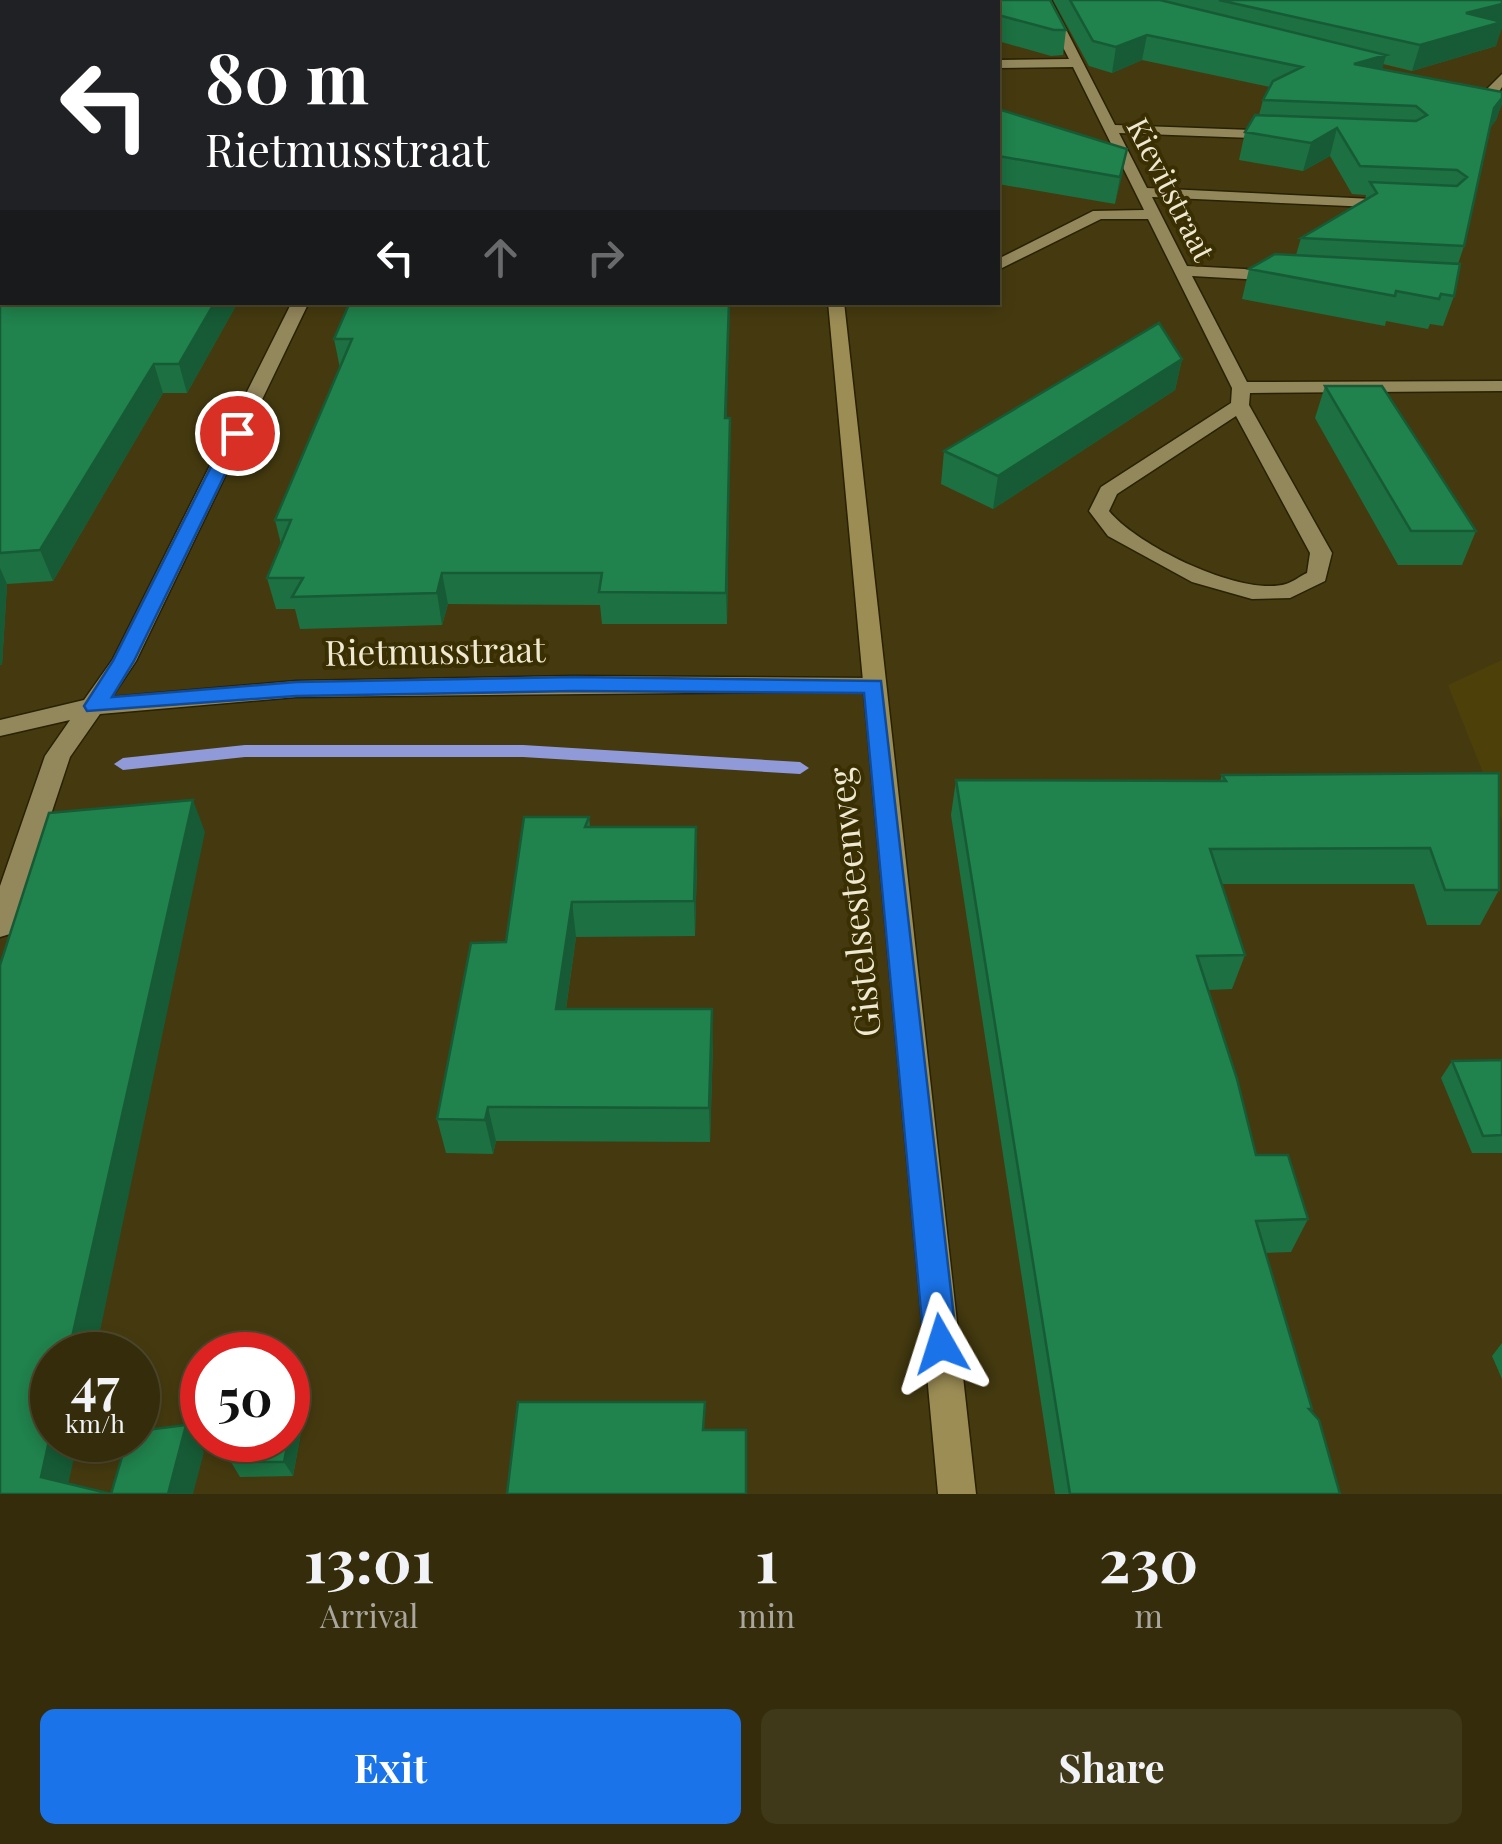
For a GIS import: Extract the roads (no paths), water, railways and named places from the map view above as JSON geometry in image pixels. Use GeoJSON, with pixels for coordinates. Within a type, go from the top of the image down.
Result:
{"type":"FeatureCollection","features":[{"type":"Feature","properties":{"kind":"main road","name":"Gistelsesteenweg"},"geometry":{"type":"LineString","coordinates":[[836,305],[957,1494]]}},
{"type":"Feature","properties":{"kind":"street","name":"Kievitstraat"},"geometry":{"type":"LineString","coordinates":[[1044,0],[1322,553],[1316,576],[1290,592],[1252,592],[1200,577],[1115,532],[1099,511],[1108,491],[1241,397]]}},
{"type":"Feature","properties":{"kind":"street"},"geometry":{"type":"LineString","coordinates":[[1000,64],[1074,63]]}},
{"type":"Feature","properties":{"kind":"street"},"geometry":{"type":"LineString","coordinates":[[1474,90],[1497,94],[1502,78]]}},
{"type":"Feature","properties":{"kind":"street"},"geometry":{"type":"LineString","coordinates":[[1109,129],[1289,136]]}},
{"type":"Feature","properties":{"kind":"street"},"geometry":{"type":"LineString","coordinates":[[1142,192],[1401,204]]}},
{"type":"Feature","properties":{"kind":"street"},"geometry":{"type":"LineString","coordinates":[[1000,264],[1098,214],[1153,216]]}},
{"type":"Feature","properties":{"kind":"street"},"geometry":{"type":"LineString","coordinates":[[1180,270],[1296,277]]}},
{"type":"Feature","properties":{"kind":"street"},"geometry":{"type":"LineString","coordinates":[[0,926],[58,756],[124,661],[301,305]]}},
{"type":"Feature","properties":{"kind":"street"},"geometry":{"type":"LineString","coordinates":[[1241,397],[1502,386]]}},
{"type":"Feature","properties":{"kind":"street","name":"Rietmusstraat"},"geometry":{"type":"LineString","coordinates":[[0,728],[95,706],[296,689],[574,684],[874,686]]}},
{"type":"Feature","properties":{"kind":"waterway"},"geometry":{"type":"LineString","coordinates":[[123,764],[245,751],[523,751],[800,768]]}}]}
